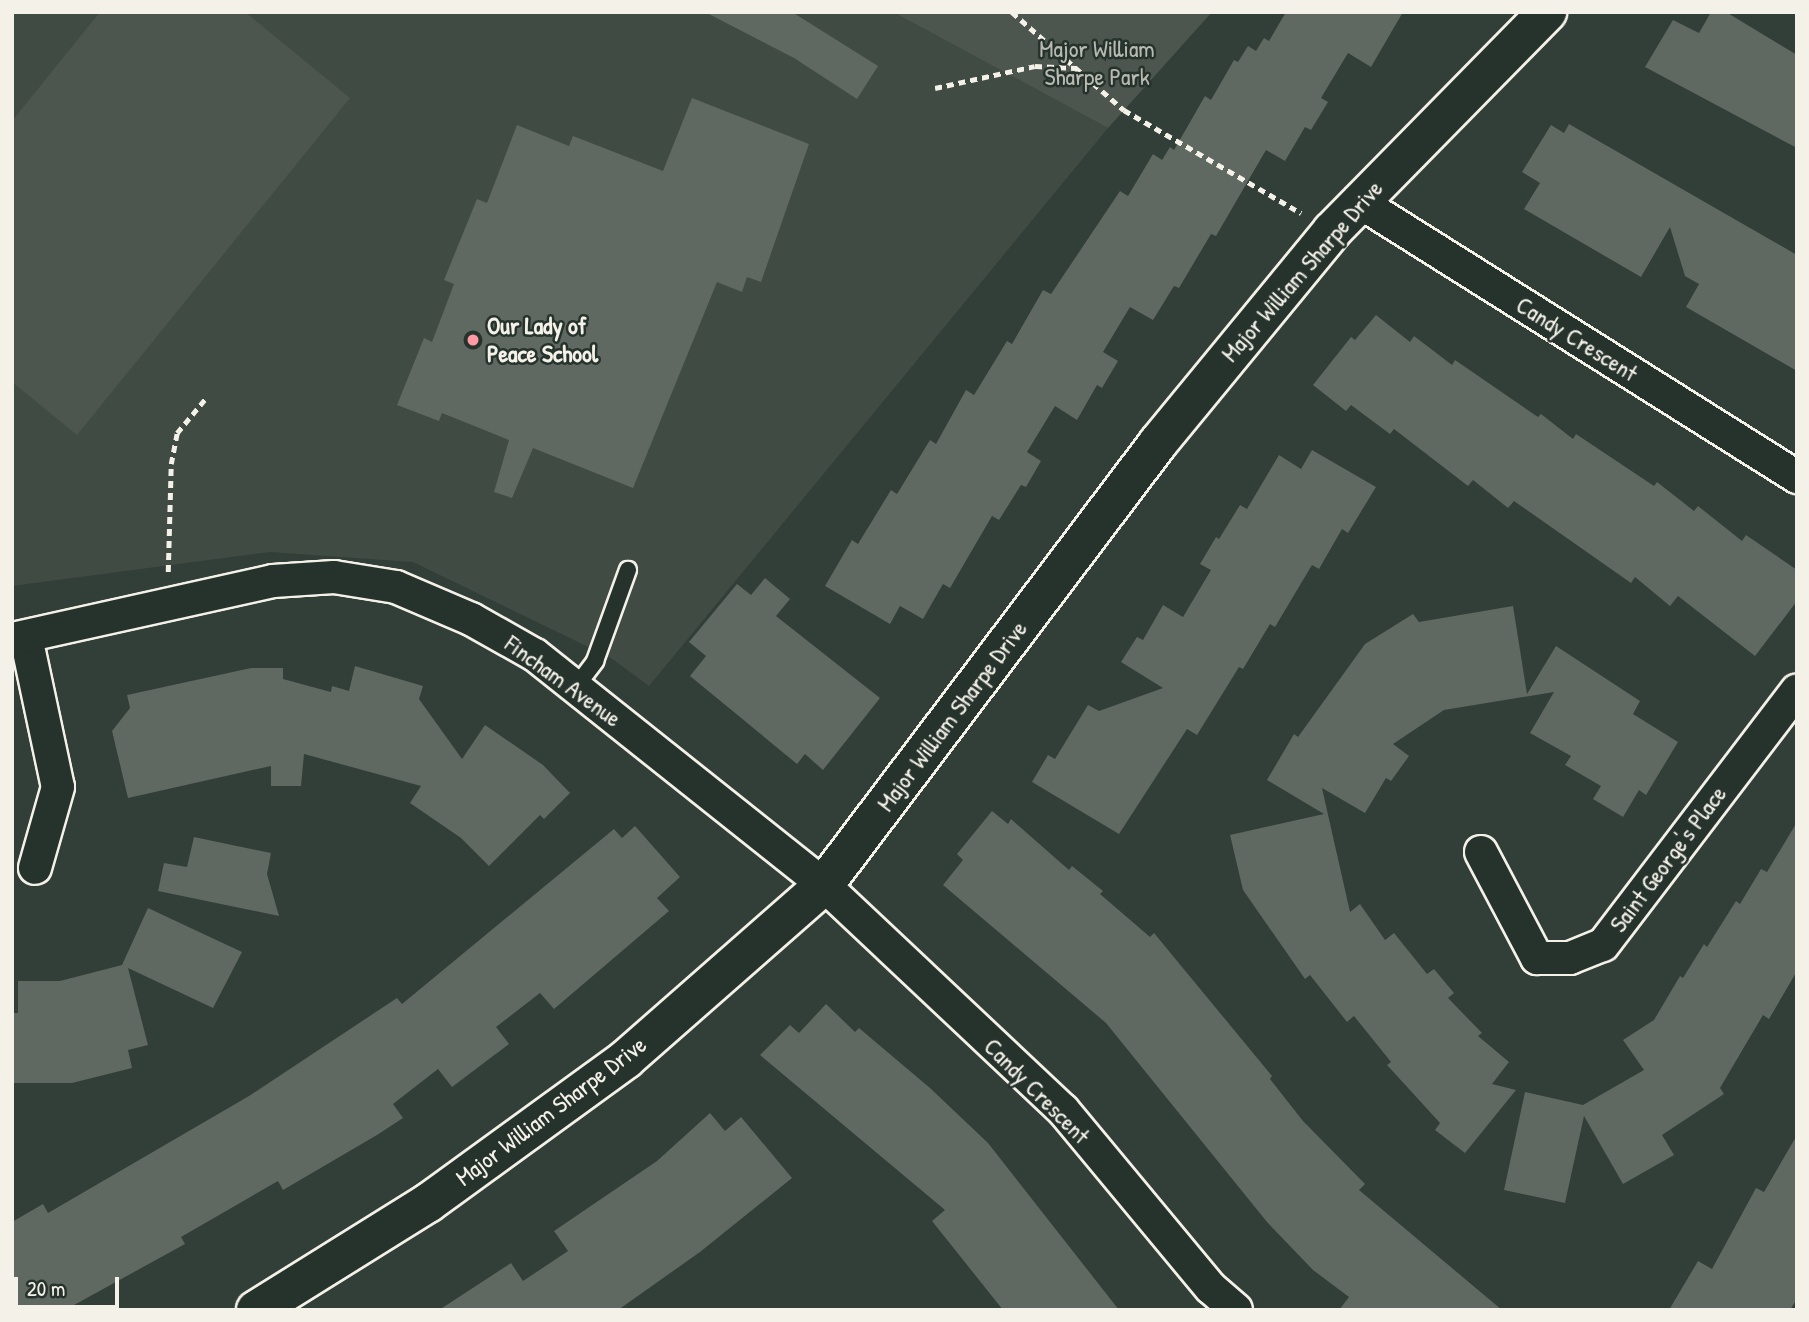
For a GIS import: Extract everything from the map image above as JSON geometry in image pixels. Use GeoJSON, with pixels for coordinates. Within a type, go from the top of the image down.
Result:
{"type":"FeatureCollection","features":[{"type":"Feature","properties":{"kind":"street","name":"Major William Sharpe Drive"},"geometry":{"type":"LineString","coordinates":[[256,1310],[428,1203],[626,1059],[824,885],[1158,443],[1332,231],[1358,201],[1547,12]]}},
{"type":"Feature","properties":{"kind":"street","name":"Candy Crescent"},"geometry":{"type":"LineString","coordinates":[[1358,201],[1797,477]]}},
{"type":"Feature","properties":{"kind":"street","name":"Fincham Avenue"},"geometry":{"type":"LineString","coordinates":[[19,638],[273,580],[334,578],[396,587],[471,619],[536,655],[824,885]]}},
{"type":"Feature","properties":{"kind":"street"},"geometry":{"type":"LineString","coordinates":[[19,638],[58,787],[35,867]]}},
{"type":"Feature","properties":{"kind":"street","name":"Saint George's Place"},"geometry":{"type":"LineString","coordinates":[[1481,852],[1537,958],[1570,958],[1603,945],[1797,690]]}},
{"type":"Feature","properties":{"kind":"street","name":"Candy Crescent"},"geometry":{"type":"LineString","coordinates":[[824,885],[1063,1110],[1211,1288],[1236,1310]]}},
{"type":"Feature","properties":{"kind":"lane"},"geometry":{"type":"LineString","coordinates":[[575,688],[596,661],[628,570]]}},
{"type":"Feature","properties":{"kind":"path"},"geometry":{"type":"LineString","coordinates":[[1012,12],[1124,110],[1332,231]]}},
{"type":"Feature","properties":{"kind":"path"},"geometry":{"type":"LineString","coordinates":[[935,88],[1035,66],[1077,68]]}},
{"type":"Feature","properties":{"kind":"path"},"geometry":{"type":"LineString","coordinates":[[167,604],[171,464],[177,433],[206,398]]}},
{"type":"Feature","properties":{"kind":"shaded area","name":"Our Lady of Peace School"},"geometry":{"type":"Polygon","coordinates":[[[12,12],[893,12],[1108,128],[649,686],[611,658],[413,562],[270,552],[12,586],[12,12]]]}},
{"type":"Feature","properties":{"kind":"green space"},"geometry":{"type":"Polygon","coordinates":[[[100,12],[245,12],[350,98],[77,435],[12,382],[12,121],[100,12]]]}},
{"type":"Feature","properties":{"kind":"green space","name":"Major William Sharpe Park"},"geometry":{"type":"Polygon","coordinates":[[[893,12],[1212,12],[1108,128],[893,12]]]}},
{"type":"Feature","properties":{"kind":"building"},"geometry":{"type":"Polygon","coordinates":[[[705,12],[792,12],[878,66],[857,99],[794,58],[705,12]]]}},
{"type":"Feature","properties":{"kind":"building"},"geometry":{"type":"Polygon","coordinates":[[[1286,12],[1403,12],[1371,67],[1348,53],[1321,98],[1328,102],[1311,130],[1305,127],[1285,161],[1266,150],[1216,236],[1211,234],[1179,288],[1174,286],[1153,320],[1130,307],[1103,352],[1118,361],[1102,388],[1097,385],[1077,420],[1055,406],[1027,452],[1041,461],[1026,487],[1021,485],[999,520],[992,516],[950,588],[943,584],[923,619],[900,606],[890,624],[825,586],[852,540],[858,544],[891,490],[897,494],[930,440],[936,444],[966,390],[974,395],[1007,341],[1012,344],[1043,290],[1051,294],[1120,191],[1128,196],[1153,154],[1162,160],[1170,147],[1174,150],[1205,96],[1211,100],[1234,60],[1238,62],[1248,46],[1256,51],[1264,38],[1269,41],[1286,12]]]}},
{"type":"Feature","properties":{"kind":"building"},"geometry":{"type":"Polygon","coordinates":[[[1711,12],[1726,12],[1797,55],[1797,148],[1645,67],[1673,20],[1699,33],[1711,12]]]}},
{"type":"Feature","properties":{"kind":"building"},"geometry":{"type":"Polygon","coordinates":[[[692,98],[809,144],[761,282],[747,277],[742,292],[717,282],[633,488],[533,448],[512,498],[494,492],[509,440],[442,413],[439,421],[397,405],[424,338],[432,342],[454,284],[444,280],[477,199],[487,203],[517,125],[569,146],[573,136],[663,171],[692,98]]]}},
{"type":"Feature","properties":{"kind":"building"},"geometry":{"type":"Polygon","coordinates":[[[1569,124],[1797,255],[1797,371],[1686,307],[1699,284],[1685,276],[1670,227],[1641,277],[1524,209],[1540,183],[1522,172],[1551,125],[1564,133],[1569,124]]]}},
{"type":"Feature","properties":{"kind":"building"},"geometry":{"type":"Polygon","coordinates":[[[1376,315],[1410,342],[1414,336],[1452,365],[1455,360],[1538,417],[1541,414],[1573,439],[1576,434],[1654,486],[1657,482],[1694,511],[1698,506],[1742,541],[1746,535],[1797,570],[1797,601],[1755,656],[1678,596],[1670,606],[1635,577],[1631,583],[1514,501],[1508,508],[1473,480],[1468,486],[1394,429],[1390,434],[1351,405],[1346,411],[1313,385],[1351,337],[1355,340],[1376,315]]]}},
{"type":"Feature","properties":{"kind":"building"},"geometry":{"type":"Polygon","coordinates":[[[1312,450],[1376,487],[1348,533],[1342,529],[1319,569],[1312,565],[1275,627],[1270,624],[1243,669],[1239,667],[1197,735],[1187,729],[1119,834],[1032,782],[1048,755],[1055,759],[1088,705],[1099,711],[1163,688],[1121,662],[1137,637],[1143,640],[1163,605],[1183,617],[1211,570],[1200,564],[1216,537],[1219,539],[1240,505],[1247,509],[1279,455],[1301,469],[1312,450]]]}},
{"type":"Feature","properties":{"kind":"building"},"geometry":{"type":"Polygon","coordinates":[[[765,578],[790,599],[776,616],[880,698],[823,770],[805,754],[797,764],[690,676],[706,656],[689,642],[737,584],[751,595],[765,578]]]}},
{"type":"Feature","properties":{"kind":"building"},"geometry":{"type":"Polygon","coordinates":[[[1513,606],[1527,694],[1556,646],[1640,701],[1633,714],[1678,742],[1646,795],[1639,790],[1623,817],[1593,799],[1601,786],[1565,765],[1571,756],[1530,733],[1554,692],[1444,710],[1393,744],[1409,756],[1391,781],[1386,778],[1365,813],[1322,788],[1350,912],[1360,904],[1385,940],[1394,933],[1427,974],[1434,969],[1454,993],[1448,998],[1482,1033],[1478,1036],[1509,1062],[1492,1084],[1516,1090],[1465,1153],[1435,1130],[1440,1123],[1387,1065],[1391,1062],[1354,1016],[1347,1022],[1310,975],[1305,979],[1243,890],[1230,835],[1324,814],[1267,780],[1294,734],[1298,737],[1365,644],[1413,614],[1419,622],[1513,606]]]}},
{"type":"Feature","properties":{"kind":"building"},"geometry":{"type":"Polygon","coordinates":[[[355,666],[423,686],[419,699],[462,759],[485,725],[543,765],[570,793],[544,819],[540,815],[489,866],[461,838],[410,803],[421,786],[304,754],[301,786],[271,786],[271,766],[128,798],[112,731],[130,708],[127,695],[251,668],[283,668],[283,679],[331,692],[332,686],[349,691],[355,666]]]}},
{"type":"Feature","properties":{"kind":"building"},"geometry":{"type":"Polygon","coordinates":[[[992,811],[1008,824],[1011,819],[1069,870],[1072,866],[1103,891],[1100,894],[1150,937],[1154,933],[1272,1076],[1270,1079],[1303,1121],[1365,1184],[1359,1190],[1502,1310],[1339,1310],[1349,1297],[1313,1270],[1267,1222],[1106,1023],[943,885],[963,860],[957,854],[992,811]]]}},
{"type":"Feature","properties":{"kind":"building"},"geometry":{"type":"Polygon","coordinates":[[[1797,822],[1797,971],[1769,1019],[1763,1015],[1720,1088],[1724,1094],[1662,1135],[1674,1155],[1623,1184],[1584,1116],[1565,1203],[1504,1190],[1525,1092],[1583,1105],[1644,1070],[1623,1040],[1654,1020],[1680,976],[1683,978],[1704,944],[1707,947],[1736,901],[1740,904],[1761,869],[1767,872],[1797,822]]]}},
{"type":"Feature","properties":{"kind":"building"},"geometry":{"type":"Polygon","coordinates":[[[635,826],[680,877],[657,898],[669,911],[554,1009],[540,993],[496,1027],[509,1044],[452,1087],[438,1069],[393,1104],[403,1118],[377,1135],[283,1190],[278,1181],[181,1237],[185,1244],[65,1310],[12,1310],[12,1222],[43,1204],[48,1213],[249,1096],[397,998],[402,1004],[614,829],[622,838],[635,826]]]}},
{"type":"Feature","properties":{"kind":"building"},"geometry":{"type":"Polygon","coordinates":[[[194,837],[271,853],[267,874],[279,916],[158,891],[164,863],[187,867],[194,837]]]}},
{"type":"Feature","properties":{"kind":"building"},"geometry":{"type":"Polygon","coordinates":[[[148,908],[242,952],[213,1008],[128,968],[148,1045],[128,1050],[132,1068],[72,1083],[12,1083],[12,1013],[18,1013],[18,981],[60,981],[122,965],[148,908]]]}},
{"type":"Feature","properties":{"kind":"building"},"geometry":{"type":"Polygon","coordinates":[[[826,1004],[855,1032],[859,1028],[930,1088],[988,1143],[1119,1310],[1003,1310],[932,1221],[945,1210],[760,1055],[790,1025],[799,1033],[826,1004]]]}},
{"type":"Feature","properties":{"kind":"building"},"geometry":{"type":"Polygon","coordinates":[[[710,1113],[725,1131],[741,1117],[792,1178],[700,1252],[618,1310],[439,1310],[511,1263],[523,1281],[568,1251],[554,1231],[657,1161],[710,1113]]]}},
{"type":"Feature","properties":{"kind":"building"},"geometry":{"type":"Polygon","coordinates":[[[1797,1135],[1797,1299],[1790,1310],[1669,1310],[1698,1261],[1712,1269],[1756,1188],[1764,1192],[1797,1135]]]}},
{"type":"Feature","properties":{"kind":"place","name":"Our Lady of Peace School"},"geometry":{"type":"Point","coordinates":[473,340]}}]}
